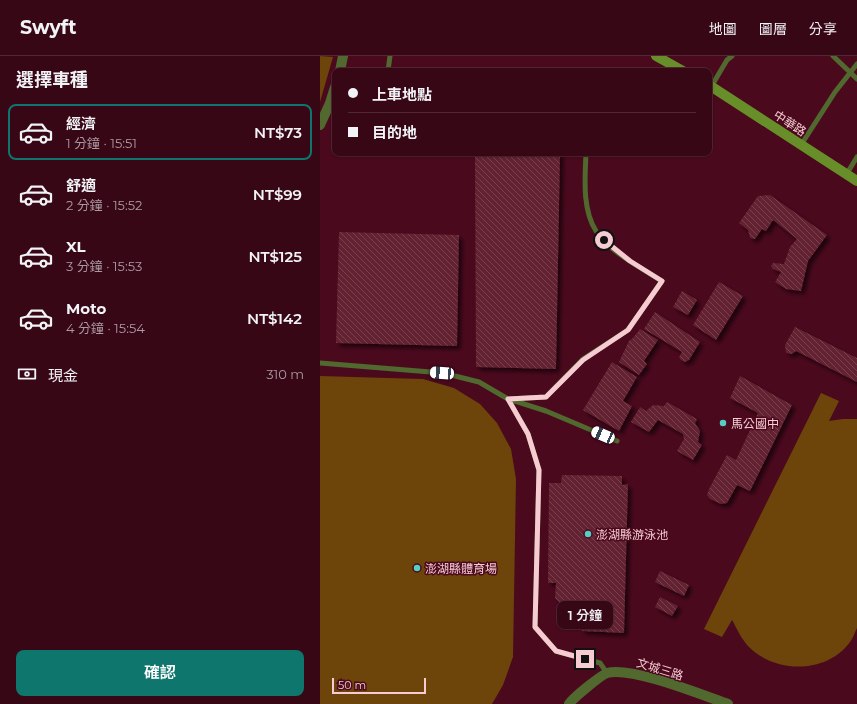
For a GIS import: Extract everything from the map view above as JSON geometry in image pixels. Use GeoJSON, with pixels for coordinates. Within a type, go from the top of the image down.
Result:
{"type":"FeatureCollection","features":[{"type":"Feature","properties":{"kind":"main road"},"geometry":{"type":"LineString","coordinates":[[656,56],[678,68]]}},
{"type":"Feature","properties":{"kind":"main road","name":"中華路"},"geometry":{"type":"LineString","coordinates":[[712,87],[857,181]]}},
{"type":"Feature","properties":{"kind":"street"},"geometry":{"type":"LineString","coordinates":[[341,68],[343,56]]}},
{"type":"Feature","properties":{"kind":"street"},"geometry":{"type":"LineString","coordinates":[[320,125],[332,106]]}},
{"type":"Feature","properties":{"kind":"street","name":"文城三路"},"geometry":{"type":"LineString","coordinates":[[607,673],[633,672],[728,704]]}},
{"type":"Feature","properties":{"kind":"street"},"geometry":{"type":"LineString","coordinates":[[569,704],[574,698],[607,673]]}},
{"type":"Feature","properties":{"kind":"lane"},"geometry":{"type":"LineString","coordinates":[[388,68],[390,56]]}},
{"type":"Feature","properties":{"kind":"lane"},"geometry":{"type":"LineString","coordinates":[[712,83],[727,60],[732,56]]}},
{"type":"Feature","properties":{"kind":"lane"},"geometry":{"type":"LineString","coordinates":[[833,56],[857,79]]}},
{"type":"Feature","properties":{"kind":"lane"},"geometry":{"type":"LineString","coordinates":[[800,145],[835,92],[857,64]]}},
{"type":"Feature","properties":{"kind":"lane"},"geometry":{"type":"LineString","coordinates":[[508,399],[546,397],[583,360],[628,330],[662,281],[630,261],[596,232],[589,214],[585,187],[586,156]]}},
{"type":"Feature","properties":{"kind":"lane"},"geometry":{"type":"LineString","coordinates":[[846,175],[857,157]]}},
{"type":"Feature","properties":{"kind":"lane"},"geometry":{"type":"LineString","coordinates":[[320,363],[442,373],[480,382],[508,399],[546,411],[617,441]]}},
{"type":"Feature","properties":{"kind":"lane"},"geometry":{"type":"LineString","coordinates":[[508,399],[528,434],[539,470],[535,627],[556,651],[600,663],[607,673]]}},
{"type":"Feature","properties":{"kind":"shaded area"},"geometry":{"type":"Polygon","coordinates":[[[320,56],[333,57],[320,102],[320,56]]]}},
{"type":"Feature","properties":{"kind":"shaded area","name":"澎湖縣體育場"},"geometry":{"type":"Polygon","coordinates":[[[320,376],[423,379],[454,388],[480,404],[497,423],[511,449],[516,479],[513,657],[503,685],[492,704],[320,704],[320,376]]]}},
{"type":"Feature","properties":{"kind":"shaded area"},"geometry":{"type":"Polygon","coordinates":[[[821,393],[839,401],[829,421],[857,419],[857,628],[850,642],[840,653],[828,660],[815,665],[786,665],[772,662],[759,655],[748,646],[741,637],[732,620],[722,637],[704,629],[821,393]]]}},
{"type":"Feature","properties":{"kind":"building"},"geometry":{"type":"Polygon","coordinates":[[[475,156],[560,156],[556,369],[476,367],[475,156]]]}},
{"type":"Feature","properties":{"kind":"building"},"geometry":{"type":"Polygon","coordinates":[[[770,195],[827,235],[808,261],[801,291],[786,289],[775,282],[781,272],[773,269],[771,266],[773,263],[784,264],[790,247],[797,239],[773,220],[766,231],[762,229],[755,239],[750,238],[748,230],[739,223],[758,196],[770,195]]]}},
{"type":"Feature","properties":{"kind":"building"},"geometry":{"type":"Polygon","coordinates":[[[339,232],[459,235],[457,346],[336,343],[339,232]]]}},
{"type":"Feature","properties":{"kind":"building"},"geometry":{"type":"Polygon","coordinates":[[[719,282],[743,296],[716,340],[693,325],[719,282]]]}},
{"type":"Feature","properties":{"kind":"building"},"geometry":{"type":"Polygon","coordinates":[[[682,291],[697,300],[688,315],[673,307],[682,291]]]}},
{"type":"Feature","properties":{"kind":"building"},"geometry":{"type":"Polygon","coordinates":[[[655,312],[700,342],[689,360],[685,362],[681,360],[679,357],[682,352],[644,329],[655,312]]]}},
{"type":"Feature","properties":{"kind":"building"},"geometry":{"type":"Polygon","coordinates":[[[795,327],[857,358],[857,382],[796,351],[792,354],[786,353],[785,345],[795,327]]]}},
{"type":"Feature","properties":{"kind":"building"},"geometry":{"type":"Polygon","coordinates":[[[640,329],[658,340],[644,361],[647,364],[639,375],[619,362],[629,341],[640,329]]]}},
{"type":"Feature","properties":{"kind":"building"},"geometry":{"type":"Polygon","coordinates":[[[612,362],[637,377],[623,401],[632,406],[619,431],[583,410],[612,362]]]}},
{"type":"Feature","properties":{"kind":"building"},"geometry":{"type":"Polygon","coordinates":[[[740,376],[792,405],[750,491],[737,485],[727,503],[721,504],[710,499],[707,495],[709,489],[727,455],[736,460],[758,413],[730,398],[740,376]]]}},
{"type":"Feature","properties":{"kind":"building"},"geometry":{"type":"Polygon","coordinates":[[[667,402],[697,419],[695,423],[700,431],[698,442],[702,445],[693,460],[677,451],[684,439],[683,434],[658,420],[649,432],[631,422],[640,407],[646,411],[653,405],[664,406],[667,402]]]}},
{"type":"Feature","properties":{"kind":"building","name":"澎湖縣游泳池"},"geometry":{"type":"Polygon","coordinates":[[[562,475],[622,476],[622,485],[628,484],[624,633],[582,631],[582,611],[566,609],[555,598],[556,583],[548,583],[549,483],[561,483],[562,475]]]}},
{"type":"Feature","properties":{"kind":"building"},"geometry":{"type":"Polygon","coordinates":[[[660,571],[689,585],[684,596],[655,582],[660,571]]]}},
{"type":"Feature","properties":{"kind":"building"},"geometry":{"type":"Polygon","coordinates":[[[660,597],[678,606],[672,616],[655,607],[660,597]]]}},
{"type":"Feature","properties":{"kind":"place","name":"馬公國中"},"geometry":{"type":"Point","coordinates":[723,423]}},
{"type":"Feature","properties":{"kind":"place","name":"澎湖縣游泳池"},"geometry":{"type":"Point","coordinates":[588,534]}},
{"type":"Feature","properties":{"kind":"place","name":"澎湖縣體育場"},"geometry":{"type":"Point","coordinates":[417,568]}},
{"type":"Feature","properties":{"kind":"route"},"geometry":{"type":"LineString","coordinates":[[585,659],[556,651],[535,627],[540,501],[539,470],[528,434],[508,399],[546,397],[583,360],[628,330],[662,281],[630,261],[604,240]]}}]}
